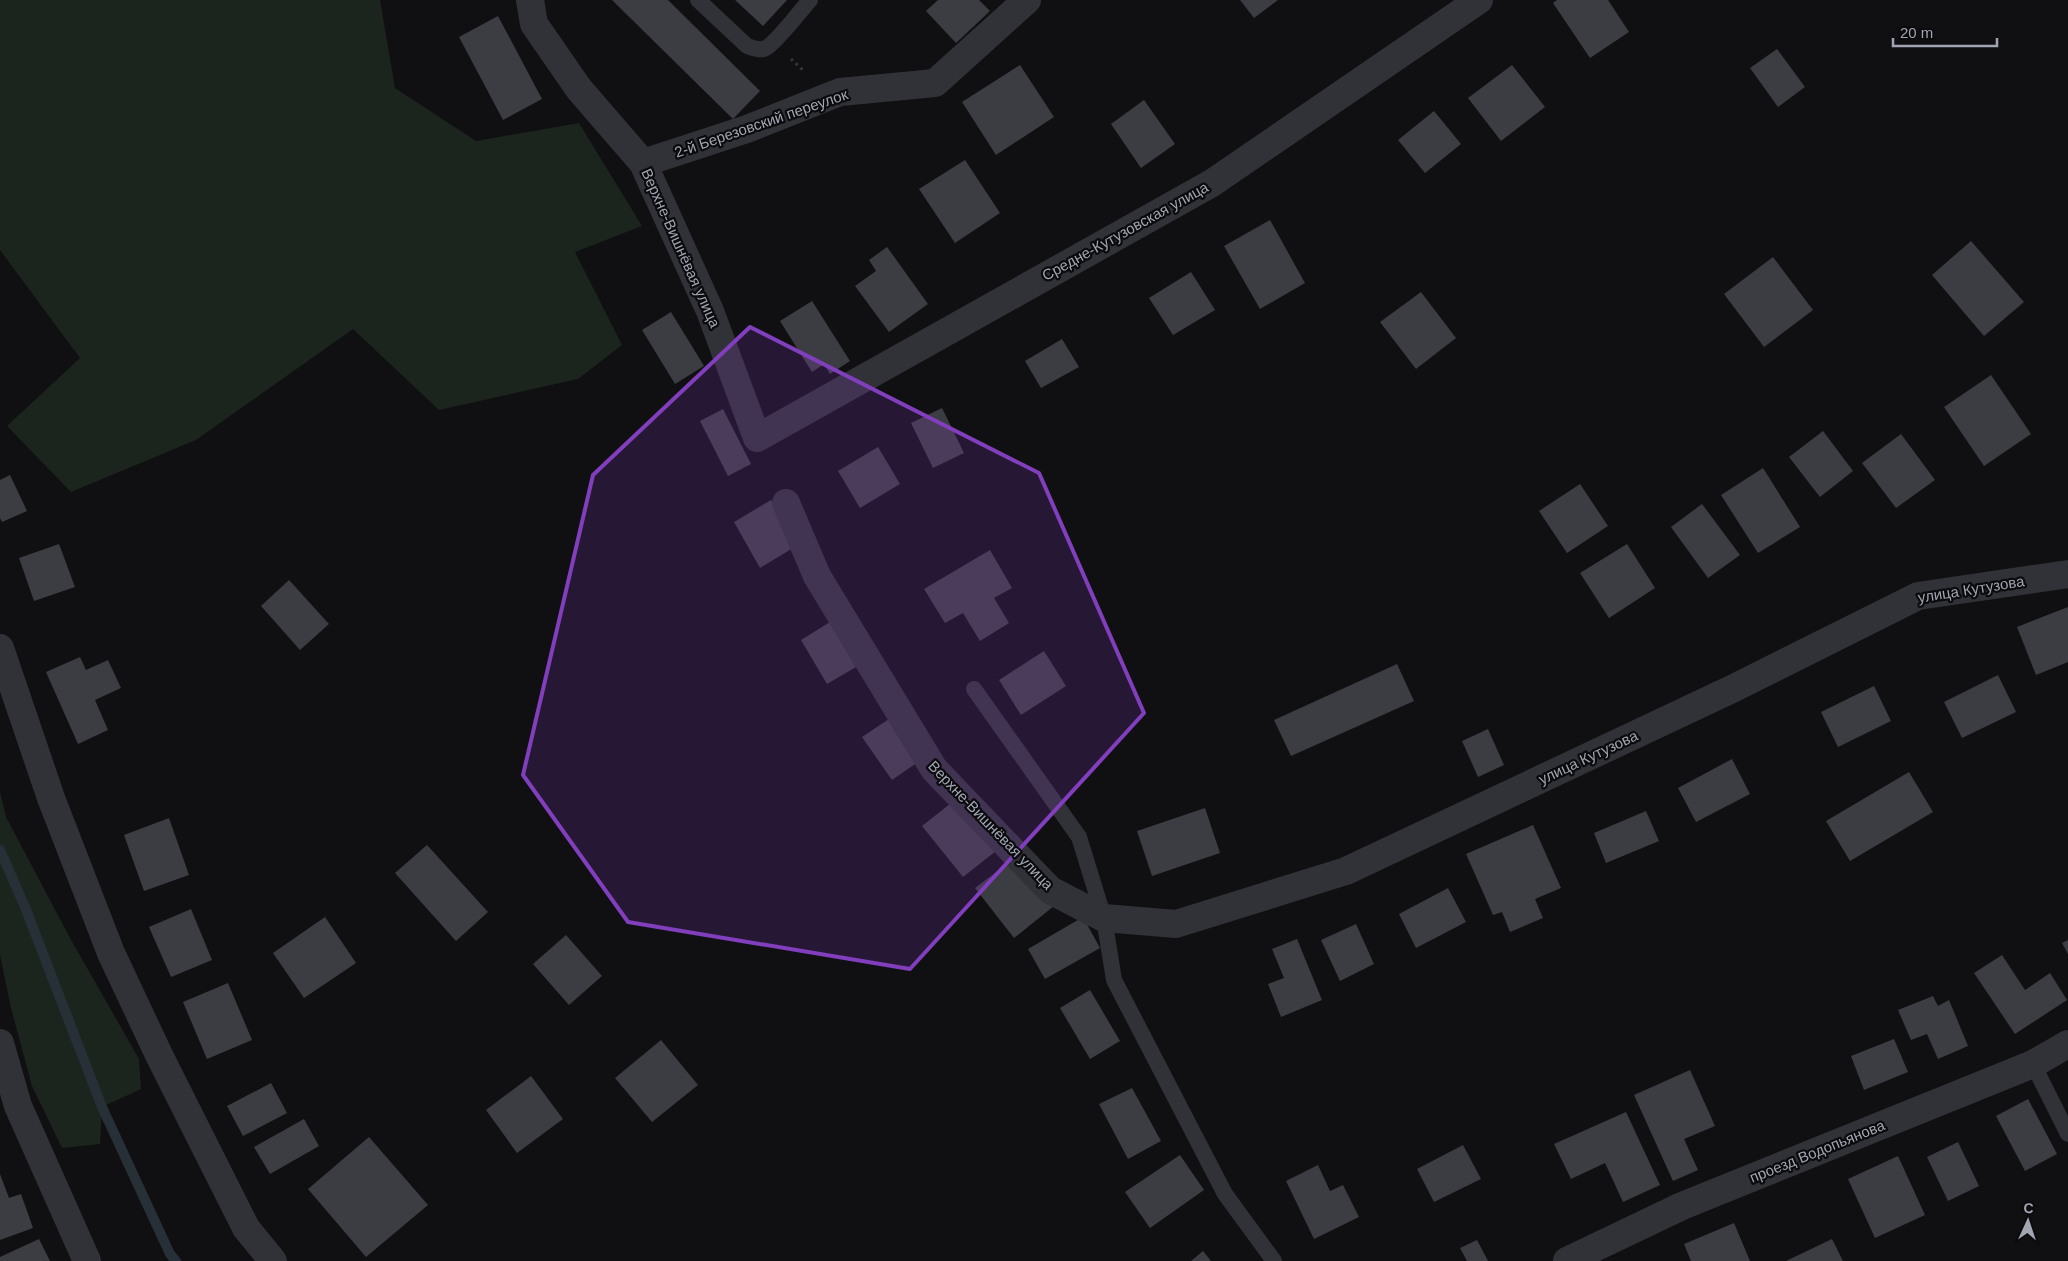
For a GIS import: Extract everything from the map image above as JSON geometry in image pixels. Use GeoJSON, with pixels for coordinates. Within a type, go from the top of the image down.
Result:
{"type":"FeatureCollection","features":[{"type":"Feature","properties":{"kind":"street","name":"Верхне-Вишнёвая улица"},"geometry":{"type":"LineString","coordinates":[[530,0],[534,24],[574,81],[643,163],[710,311],[757,438]]}},
{"type":"Feature","properties":{"kind":"street","name":"2-й Березовский переулок"},"geometry":{"type":"LineString","coordinates":[[643,163],[747,129],[840,92],[935,83],[1027,0]]}},
{"type":"Feature","properties":{"kind":"street","name":"Средне-Кутузовская улица"},"geometry":{"type":"LineString","coordinates":[[757,438],[1212,183],[1479,0]]}},
{"type":"Feature","properties":{"kind":"street","name":"Верхне-Вишнёвая улица"},"geometry":{"type":"LineString","coordinates":[[786,503],[817,576],[934,769],[1050,890],[1104,918]]}},
{"type":"Feature","properties":{"kind":"street","name":"улица Кутузова"},"geometry":{"type":"LineString","coordinates":[[1104,918],[1176,924],[1346,871],[1732,689],[1918,596],[2068,574]]}},
{"type":"Feature","properties":{"kind":"street"},"geometry":{"type":"LineString","coordinates":[[0,648],[51,798],[111,953],[159,1055],[246,1228],[273,1261]]}},
{"type":"Feature","properties":{"kind":"street"},"geometry":{"type":"LineString","coordinates":[[0,1042],[18,1106],[87,1261]]}},
{"type":"Feature","properties":{"kind":"street","name":"проезд Водопьянова"},"geometry":{"type":"LineString","coordinates":[[1567,1261],[1682,1206],[2033,1064],[2068,1044]]}},
{"type":"Feature","properties":{"kind":"lane"},"geometry":{"type":"LineString","coordinates":[[698,0],[746,46],[756,50],[766,48],[810,0]]}},
{"type":"Feature","properties":{"kind":"lane"},"geometry":{"type":"LineString","coordinates":[[974,689],[1079,837],[1104,918],[1114,980],[1224,1194],[1274,1261]]}},
{"type":"Feature","properties":{"kind":"lane"},"geometry":{"type":"LineString","coordinates":[[2033,1064],[2068,1134]]}},
{"type":"Feature","properties":{"kind":"path"},"geometry":{"type":"LineString","coordinates":[[773,41],[832,95]]}},
{"type":"Feature","properties":{"kind":"highlighted area"},"geometry":{"type":"Polygon","coordinates":[[[750,327],[1039,473],[1144,713],[910,969],[628,922],[523,775],[593,475],[750,327]]]}},
{"type":"Feature","properties":{"kind":"shaded area"},"geometry":{"type":"Polygon","coordinates":[[[0,0],[380,0],[395,88],[476,141],[579,123],[642,226],[575,252],[622,345],[578,379],[439,410],[353,329],[196,440],[71,492],[7,426],[80,358],[0,250],[0,0]]]}},
{"type":"Feature","properties":{"kind":"shaded area"},"geometry":{"type":"Polygon","coordinates":[[[0,792],[6,817],[70,938],[139,1059],[141,1089],[102,1107],[100,1144],[62,1148],[32,1086],[11,1008],[0,955],[0,792]]]}},
{"type":"Feature","properties":{"kind":"building"},"geometry":{"type":"Polygon","coordinates":[[[612,0],[668,0],[760,91],[733,119],[612,0]]]}},
{"type":"Feature","properties":{"kind":"building"},"geometry":{"type":"Polygon","coordinates":[[[735,0],[787,0],[763,26],[735,0]]]}},
{"type":"Feature","properties":{"kind":"building"},"geometry":{"type":"Polygon","coordinates":[[[938,0],[979,0],[990,11],[956,43],[926,11],[938,0]]]}},
{"type":"Feature","properties":{"kind":"building"},"geometry":{"type":"Polygon","coordinates":[[[1240,0],[1278,0],[1254,18],[1240,0]]]}},
{"type":"Feature","properties":{"kind":"building"},"geometry":{"type":"Polygon","coordinates":[[[1557,0],[1608,0],[1629,32],[1590,58],[1553,3],[1557,0]]]}},
{"type":"Feature","properties":{"kind":"building"},"geometry":{"type":"Polygon","coordinates":[[[498,16],[542,99],[503,120],[459,37],[498,16]]]}},
{"type":"Feature","properties":{"kind":"building"},"geometry":{"type":"Polygon","coordinates":[[[1777,49],[1805,87],[1778,107],[1750,68],[1777,49]]]}},
{"type":"Feature","properties":{"kind":"building"},"geometry":{"type":"Polygon","coordinates":[[[1020,65],[1054,117],[996,155],[962,102],[1020,65]]]}},
{"type":"Feature","properties":{"kind":"building"},"geometry":{"type":"Polygon","coordinates":[[[1512,65],[1545,107],[1501,141],[1468,98],[1512,65]]]}},
{"type":"Feature","properties":{"kind":"building"},"geometry":{"type":"Polygon","coordinates":[[[1144,100],[1175,144],[1141,168],[1111,124],[1144,100]]]}},
{"type":"Feature","properties":{"kind":"building"},"geometry":{"type":"Polygon","coordinates":[[[1434,111],[1461,144],[1425,173],[1398,140],[1434,111]]]}},
{"type":"Feature","properties":{"kind":"building"},"geometry":{"type":"Polygon","coordinates":[[[965,160],[1000,213],[955,243],[919,189],[965,160]]]}},
{"type":"Feature","properties":{"kind":"building"},"geometry":{"type":"Polygon","coordinates":[[[1270,220],[1305,283],[1260,309],[1224,246],[1270,220]]]}},
{"type":"Feature","properties":{"kind":"building"},"geometry":{"type":"Polygon","coordinates":[[[1971,241],[2024,302],[1984,336],[1932,275],[1971,241]]]}},
{"type":"Feature","properties":{"kind":"building"},"geometry":{"type":"Polygon","coordinates":[[[887,247],[928,304],[889,332],[855,286],[876,271],[869,260],[887,247]]]}},
{"type":"Feature","properties":{"kind":"building"},"geometry":{"type":"Polygon","coordinates":[[[1773,257],[1813,310],[1764,347],[1724,294],[1773,257]]]}},
{"type":"Feature","properties":{"kind":"building"},"geometry":{"type":"Polygon","coordinates":[[[1191,272],[1215,310],[1173,335],[1149,298],[1191,272]]]}},
{"type":"Feature","properties":{"kind":"building"},"geometry":{"type":"Polygon","coordinates":[[[1421,292],[1456,338],[1416,369],[1380,322],[1421,292]]]}},
{"type":"Feature","properties":{"kind":"building"},"geometry":{"type":"Polygon","coordinates":[[[812,301],[850,361],[830,374],[824,364],[812,372],[780,321],[812,301]]]}},
{"type":"Feature","properties":{"kind":"building"},"geometry":{"type":"Polygon","coordinates":[[[671,312],[704,366],[675,384],[642,330],[671,312]]]}},
{"type":"Feature","properties":{"kind":"building"},"geometry":{"type":"Polygon","coordinates":[[[1062,339],[1079,367],[1041,388],[1025,361],[1062,339]]]}},
{"type":"Feature","properties":{"kind":"building"},"geometry":{"type":"Polygon","coordinates":[[[1991,375],[2031,434],[1984,466],[1944,407],[1991,375]]]}},
{"type":"Feature","properties":{"kind":"building"},"geometry":{"type":"Polygon","coordinates":[[[942,408],[964,453],[933,468],[911,423],[942,408]]]}},
{"type":"Feature","properties":{"kind":"building"},"geometry":{"type":"Polygon","coordinates":[[[723,409],[751,464],[728,476],[700,421],[723,409]]]}},
{"type":"Feature","properties":{"kind":"building"},"geometry":{"type":"Polygon","coordinates":[[[1823,431],[1853,471],[1820,497],[1789,457],[1823,431]]]}},
{"type":"Feature","properties":{"kind":"building"},"geometry":{"type":"Polygon","coordinates":[[[1901,434],[1935,480],[1896,508],[1862,463],[1901,434]]]}},
{"type":"Feature","properties":{"kind":"building"},"geometry":{"type":"Polygon","coordinates":[[[878,447],[900,484],[860,508],[838,471],[878,447]]]}},
{"type":"Feature","properties":{"kind":"building"},"geometry":{"type":"Polygon","coordinates":[[[1763,468],[1800,527],[1758,553],[1721,495],[1763,468]]]}},
{"type":"Feature","properties":{"kind":"building"},"geometry":{"type":"Polygon","coordinates":[[[10,475],[27,511],[2,522],[0,518],[0,480],[10,475]]]}},
{"type":"Feature","properties":{"kind":"building"},"geometry":{"type":"Polygon","coordinates":[[[1580,484],[1608,526],[1567,553],[1539,511],[1580,484]]]}},
{"type":"Feature","properties":{"kind":"building"},"geometry":{"type":"Polygon","coordinates":[[[771,500],[798,545],[760,568],[734,522],[771,500]]]}},
{"type":"Feature","properties":{"kind":"building"},"geometry":{"type":"Polygon","coordinates":[[[1702,504],[1740,555],[1708,578],[1671,527],[1702,504]]]}},
{"type":"Feature","properties":{"kind":"building"},"geometry":{"type":"Polygon","coordinates":[[[59,544],[75,587],[34,601],[19,558],[59,544]]]}},
{"type":"Feature","properties":{"kind":"building"},"geometry":{"type":"Polygon","coordinates":[[[1627,544],[1655,588],[1609,618],[1580,573],[1627,544]]]}},
{"type":"Feature","properties":{"kind":"building"},"geometry":{"type":"Polygon","coordinates":[[[990,550],[1012,588],[994,598],[1009,623],[980,641],[963,613],[945,623],[924,589],[990,550]]]}},
{"type":"Feature","properties":{"kind":"building"},"geometry":{"type":"Polygon","coordinates":[[[289,580],[329,624],[300,650],[261,606],[289,580]]]}},
{"type":"Feature","properties":{"kind":"building"},"geometry":{"type":"Polygon","coordinates":[[[2068,607],[2068,662],[2036,675],[2017,627],[2068,607]]]}},
{"type":"Feature","properties":{"kind":"building"},"geometry":{"type":"Polygon","coordinates":[[[830,622],[856,667],[827,684],[801,640],[830,622]]]}},
{"type":"Feature","properties":{"kind":"building"},"geometry":{"type":"Polygon","coordinates":[[[1044,651],[1066,686],[1021,715],[999,680],[1044,651]]]}},
{"type":"Feature","properties":{"kind":"building"},"geometry":{"type":"Polygon","coordinates":[[[80,657],[86,670],[108,660],[121,688],[95,700],[108,730],[78,744],[46,672],[80,657]]]}},
{"type":"Feature","properties":{"kind":"building"},"geometry":{"type":"Polygon","coordinates":[[[1397,664],[1414,701],[1291,756],[1274,720],[1397,664]]]}},
{"type":"Feature","properties":{"kind":"building"},"geometry":{"type":"Polygon","coordinates":[[[1998,675],[2016,712],[1962,738],[1944,702],[1998,675]]]}},
{"type":"Feature","properties":{"kind":"building"},"geometry":{"type":"Polygon","coordinates":[[[1874,686],[1891,721],[1838,747],[1821,712],[1874,686]]]}},
{"type":"Feature","properties":{"kind":"building"},"geometry":{"type":"Polygon","coordinates":[[[889,719],[918,762],[892,780],[862,737],[889,719]]]}},
{"type":"Feature","properties":{"kind":"building"},"geometry":{"type":"Polygon","coordinates":[[[1488,729],[1504,765],[1478,777],[1462,741],[1488,729]]]}},
{"type":"Feature","properties":{"kind":"building"},"geometry":{"type":"Polygon","coordinates":[[[1732,759],[1750,794],[1696,822],[1678,788],[1732,759]]]}},
{"type":"Feature","properties":{"kind":"building"},"geometry":{"type":"Polygon","coordinates":[[[1909,772],[1933,812],[1850,861],[1826,821],[1909,772]]]}},
{"type":"Feature","properties":{"kind":"building"},"geometry":{"type":"Polygon","coordinates":[[[955,800],[996,851],[963,877],[922,826],[955,800]]]}},
{"type":"Feature","properties":{"kind":"building"},"geometry":{"type":"Polygon","coordinates":[[[1205,808],[1220,853],[1152,876],[1137,831],[1205,808]]]}},
{"type":"Feature","properties":{"kind":"building"},"geometry":{"type":"Polygon","coordinates":[[[1646,811],[1659,841],[1606,863],[1594,833],[1646,811]]]}},
{"type":"Feature","properties":{"kind":"building"},"geometry":{"type":"Polygon","coordinates":[[[169,818],[189,875],[144,891],[124,835],[169,818]]]}},
{"type":"Feature","properties":{"kind":"building"},"geometry":{"type":"Polygon","coordinates":[[[1533,825],[1561,888],[1535,899],[1543,918],[1510,932],[1502,912],[1493,915],[1466,854],[1533,825]]]}},
{"type":"Feature","properties":{"kind":"building"},"geometry":{"type":"Polygon","coordinates":[[[427,845],[488,912],[456,941],[395,873],[427,845]]]}},
{"type":"Feature","properties":{"kind":"building"},"geometry":{"type":"Polygon","coordinates":[[[1016,857],[1054,906],[1014,938],[975,888],[1016,857]]]}},
{"type":"Feature","properties":{"kind":"building"},"geometry":{"type":"Polygon","coordinates":[[[1448,888],[1466,922],[1416,948],[1399,914],[1448,888]]]}},
{"type":"Feature","properties":{"kind":"building"},"geometry":{"type":"Polygon","coordinates":[[[191,909],[212,960],[171,977],[149,927],[191,909]]]}},
{"type":"Feature","properties":{"kind":"building"},"geometry":{"type":"Polygon","coordinates":[[[325,917],[356,963],[304,998],[273,953],[325,917]]]}},
{"type":"Feature","properties":{"kind":"building"},"geometry":{"type":"Polygon","coordinates":[[[1083,917],[1100,948],[1045,979],[1028,949],[1083,917]]]}},
{"type":"Feature","properties":{"kind":"building"},"geometry":{"type":"Polygon","coordinates":[[[1356,924],[1374,964],[1340,981],[1321,940],[1356,924]]]}},
{"type":"Feature","properties":{"kind":"building"},"geometry":{"type":"Polygon","coordinates":[[[566,935],[602,976],[569,1005],[533,964],[566,935]]]}},
{"type":"Feature","properties":{"kind":"building"},"geometry":{"type":"Polygon","coordinates":[[[1297,939],[1322,1000],[1281,1017],[1268,984],[1284,978],[1272,949],[1297,939]]]}},
{"type":"Feature","properties":{"kind":"building"},"geometry":{"type":"Polygon","coordinates":[[[2068,940],[2068,954],[2062,943],[2068,940]]]}},
{"type":"Feature","properties":{"kind":"building"},"geometry":{"type":"Polygon","coordinates":[[[2002,955],[2025,990],[2050,973],[2067,1000],[2015,1034],[1974,973],[2002,955]]]}},
{"type":"Feature","properties":{"kind":"building"},"geometry":{"type":"Polygon","coordinates":[[[228,983],[252,1040],[207,1059],[183,1002],[228,983]]]}},
{"type":"Feature","properties":{"kind":"building"},"geometry":{"type":"Polygon","coordinates":[[[1090,990],[1120,1041],[1090,1059],[1060,1008],[1090,990]]]}},
{"type":"Feature","properties":{"kind":"building"},"geometry":{"type":"Polygon","coordinates":[[[1933,996],[1938,1006],[1949,1000],[1968,1046],[1938,1059],[1927,1034],[1911,1040],[1898,1010],[1933,996]]]}},
{"type":"Feature","properties":{"kind":"building"},"geometry":{"type":"Polygon","coordinates":[[[1894,1039],[1908,1072],[1864,1090],[1851,1056],[1894,1039]]]}},
{"type":"Feature","properties":{"kind":"building"},"geometry":{"type":"Polygon","coordinates":[[[661,1040],[698,1085],[652,1122],[615,1078],[661,1040]]]}},
{"type":"Feature","properties":{"kind":"building"},"geometry":{"type":"Polygon","coordinates":[[[1690,1070],[1715,1126],[1684,1139],[1698,1170],[1673,1181],[1634,1095],[1690,1070]]]}},
{"type":"Feature","properties":{"kind":"building"},"geometry":{"type":"Polygon","coordinates":[[[531,1076],[563,1119],[517,1153],[486,1110],[531,1076]]]}},
{"type":"Feature","properties":{"kind":"building"},"geometry":{"type":"Polygon","coordinates":[[[271,1083],[287,1113],[243,1136],[227,1106],[271,1083]]]}},
{"type":"Feature","properties":{"kind":"building"},"geometry":{"type":"Polygon","coordinates":[[[1132,1088],[1161,1141],[1128,1159],[1099,1104],[1132,1088]]]}},
{"type":"Feature","properties":{"kind":"building"},"geometry":{"type":"Polygon","coordinates":[[[2028,1099],[2057,1154],[2025,1171],[1996,1116],[2028,1099]]]}},
{"type":"Feature","properties":{"kind":"building"},"geometry":{"type":"Polygon","coordinates":[[[1626,1112],[1660,1185],[1623,1202],[1605,1163],[1571,1179],[1554,1144],[1626,1112]]]}},
{"type":"Feature","properties":{"kind":"building"},"geometry":{"type":"Polygon","coordinates":[[[304,1119],[319,1146],[270,1174],[254,1147],[304,1119]]]}},
{"type":"Feature","properties":{"kind":"building"},"geometry":{"type":"Polygon","coordinates":[[[369,1137],[428,1205],[366,1257],[308,1189],[369,1137]]]}},
{"type":"Feature","properties":{"kind":"building"},"geometry":{"type":"Polygon","coordinates":[[[1958,1142],[1979,1186],[1948,1201],[1927,1157],[1958,1142]]]}},
{"type":"Feature","properties":{"kind":"building"},"geometry":{"type":"Polygon","coordinates":[[[1463,1145],[1481,1179],[1434,1202],[1417,1169],[1463,1145]]]}},
{"type":"Feature","properties":{"kind":"building"},"geometry":{"type":"Polygon","coordinates":[[[1180,1155],[1204,1190],[1150,1228],[1125,1192],[1180,1155]]]}},
{"type":"Feature","properties":{"kind":"building"},"geometry":{"type":"Polygon","coordinates":[[[1898,1156],[1925,1215],[1875,1238],[1848,1179],[1898,1156]]]}},
{"type":"Feature","properties":{"kind":"building"},"geometry":{"type":"Polygon","coordinates":[[[1318,1165],[1330,1191],[1343,1185],[1359,1217],[1314,1239],[1286,1181],[1318,1165]]]}},
{"type":"Feature","properties":{"kind":"building"},"geometry":{"type":"Polygon","coordinates":[[[0,1174],[9,1198],[21,1194],[33,1228],[0,1240],[0,1174]]]}},
{"type":"Feature","properties":{"kind":"building"},"geometry":{"type":"Polygon","coordinates":[[[1734,1223],[1750,1261],[1691,1261],[1684,1244],[1734,1223]]]}},
{"type":"Feature","properties":{"kind":"building"},"geometry":{"type":"Polygon","coordinates":[[[39,1239],[50,1261],[0,1261],[0,1257],[39,1239]]]}},
{"type":"Feature","properties":{"kind":"building"},"geometry":{"type":"Polygon","coordinates":[[[1832,1239],[1843,1261],[1786,1261],[1832,1239]]]}},
{"type":"Feature","properties":{"kind":"building"},"geometry":{"type":"Polygon","coordinates":[[[1477,1240],[1488,1261],[1467,1261],[1460,1248],[1477,1240]]]}},
{"type":"Feature","properties":{"kind":"building"},"geometry":{"type":"Polygon","coordinates":[[[1203,1251],[1211,1261],[1191,1261],[1203,1251]]]}},
{"type":"Feature","properties":{"kind":"waterway"},"geometry":{"type":"LineString","coordinates":[[0,850],[25,907],[102,1107],[170,1254],[176,1261]]}}]}
